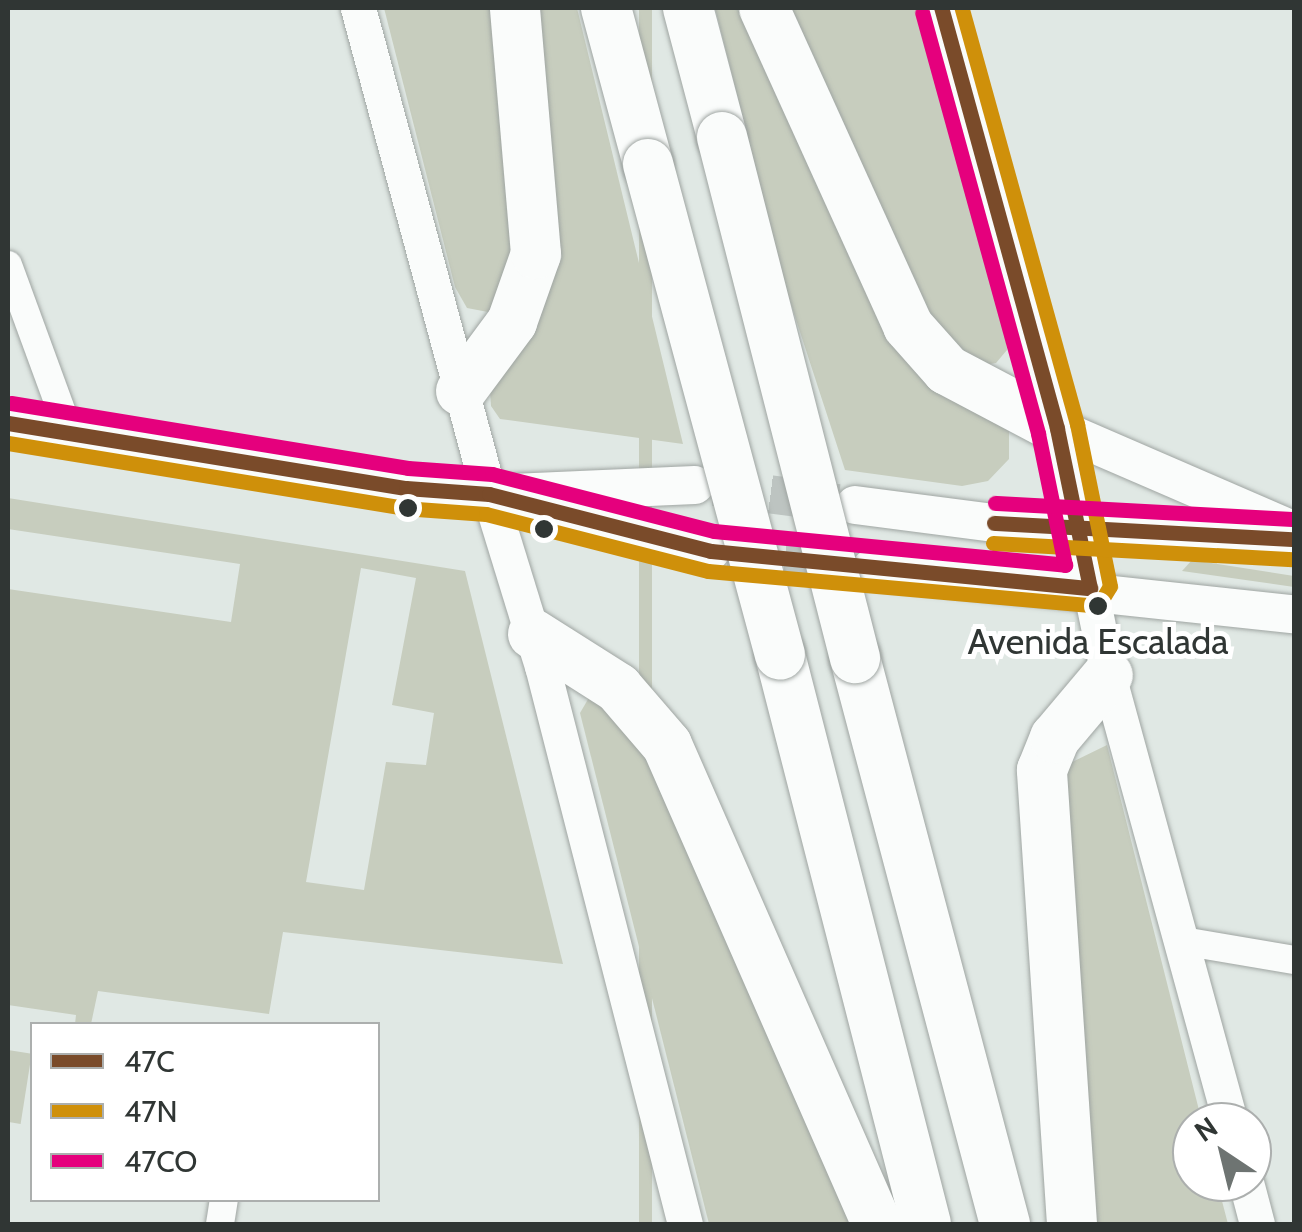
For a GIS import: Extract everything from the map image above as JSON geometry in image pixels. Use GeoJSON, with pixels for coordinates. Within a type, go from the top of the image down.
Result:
{"type":"FeatureCollection","features":[{"type":"Feature","properties":{"kind":"highway"},"geometry":{"type":"LineString","coordinates":[[461,391],[512,322],[536,254],[515,8]]}},
{"type":"Feature","properties":{"kind":"highway"},"geometry":{"type":"LineString","coordinates":[[606,8],[780,655],[926,1224]]}},
{"type":"Feature","properties":{"kind":"highway"},"geometry":{"type":"LineString","coordinates":[[688,8],[1006,1224]]}},
{"type":"Feature","properties":{"kind":"highway"},"geometry":{"type":"LineString","coordinates":[[764,8],[882,277],[928,354],[1057,428]]}},
{"type":"Feature","properties":{"kind":"highway"},"geometry":{"type":"LineString","coordinates":[[534,634],[618,688],[675,758],[877,1224]]}},
{"type":"Feature","properties":{"kind":"highway"},"geometry":{"type":"LineString","coordinates":[[1072,1224],[1042,770],[1055,738],[1108,674]]}},
{"type":"Feature","properties":{"kind":"main road"},"geometry":{"type":"LineString","coordinates":[[8,422],[406,488],[489,494],[695,485]]}},
{"type":"Feature","properties":{"kind":"main road"},"geometry":{"type":"LineString","coordinates":[[1057,428],[1294,530]]}},
{"type":"Feature","properties":{"kind":"main road"},"geometry":{"type":"LineString","coordinates":[[489,494],[711,551]]}},
{"type":"Feature","properties":{"kind":"main road"},"geometry":{"type":"LineString","coordinates":[[855,505],[994,523],[1080,524],[1294,539]]}},
{"type":"Feature","properties":{"kind":"main road"},"geometry":{"type":"LineString","coordinates":[[870,569],[1090,588],[1294,614]]}},
{"type":"Feature","properties":{"kind":"street"},"geometry":{"type":"LineString","coordinates":[[358,8],[489,494],[534,634],[684,1224]]}},
{"type":"Feature","properties":{"kind":"street"},"geometry":{"type":"LineString","coordinates":[[941,8],[1057,428],[1080,524],[1108,674],[1225,1102]]}},
{"type":"Feature","properties":{"kind":"street"},"geometry":{"type":"LineString","coordinates":[[8,265],[69,432]]}},
{"type":"Feature","properties":{"kind":"street"},"geometry":{"type":"LineString","coordinates":[[1182,941],[1294,960]]}},
{"type":"Feature","properties":{"kind":"green space"},"geometry":{"type":"Polygon","coordinates":[[[384,8],[494,8],[519,257],[500,303],[488,312],[467,308],[455,287],[384,8]]]}},
{"type":"Feature","properties":{"kind":"green space"},"geometry":{"type":"Polygon","coordinates":[[[522,8],[577,8],[683,444],[500,419],[491,406],[490,390],[510,353],[522,8]]]}},
{"type":"Feature","properties":{"kind":"green space"},"geometry":{"type":"Polygon","coordinates":[[[639,8],[652,8],[652,1224],[639,1224],[639,8]]]}},
{"type":"Feature","properties":{"kind":"green space"},"geometry":{"type":"Polygon","coordinates":[[[715,8],[747,8],[887,324],[1009,427],[1009,459],[988,481],[962,486],[845,470],[787,292],[715,8]]]}},
{"type":"Feature","properties":{"kind":"green space"},"geometry":{"type":"Polygon","coordinates":[[[779,8],[920,8],[1005,321],[1007,350],[996,363],[978,366],[937,341],[779,8]]]}},
{"type":"Feature","properties":{"kind":"green space"},"geometry":{"type":"Polygon","coordinates":[[[8,498],[465,571],[563,964],[283,932],[269,1014],[98,991],[91,1022],[75,1022],[76,1015],[8,1005],[8,589],[231,622],[240,564],[8,529],[8,498]],[[361,568],[306,882],[364,890],[386,762],[426,765],[434,713],[392,705],[416,578],[361,568]]]}},
{"type":"Feature","properties":{"kind":"green space"},"geometry":{"type":"Polygon","coordinates":[[[1192,560],[1294,576],[1294,587],[1182,571],[1192,560]]]}},
{"type":"Feature","properties":{"kind":"green space"},"geometry":{"type":"Polygon","coordinates":[[[594,689],[628,705],[858,1224],[709,1224],[580,713],[594,689]]]}},
{"type":"Feature","properties":{"kind":"green space"},"geometry":{"type":"Polygon","coordinates":[[[1107,745],[1197,1102],[1172,1102],[1172,1202],[1222,1202],[1228,1224],[1093,1224],[1062,767],[1107,745]]]}},
{"type":"Feature","properties":{"kind":"green space"},"geometry":{"type":"Polygon","coordinates":[[[8,1050],[30,1053],[21,1124],[8,1122],[8,1050]]]}},
{"type":"Feature","properties":{"kind":"tunnel"},"geometry":{"type":"LineString","coordinates":[[714,487],[838,503]]}},
{"type":"Feature","properties":{"kind":"tunnel"},"geometry":{"type":"LineString","coordinates":[[728,553],[853,567]]}},
{"type":"Feature","properties":{"kind":"transit line","name":"47C"},"geometry":{"type":"LineString","coordinates":[[8,423],[406,488],[489,494],[711,551],[1090,588],[1057,428],[941,8]]}},
{"type":"Feature","properties":{"kind":"transit line","name":"47N"},"geometry":{"type":"LineString","coordinates":[[8,443],[403,508],[486,514],[708,571],[1098,606],[1110,586],[1077,424],[962,8]]}},
{"type":"Feature","properties":{"kind":"transit line","name":"47CO"},"geometry":{"type":"LineString","coordinates":[[11,403],[408,468],[492,474],[714,531],[1065,565],[1038,433],[922,13]]}},
{"type":"Feature","properties":{"kind":"transit line","name":"47CO"},"geometry":{"type":"LineString","coordinates":[[995,503],[1294,519]]}},
{"type":"Feature","properties":{"kind":"transit line","name":"47C"},"geometry":{"type":"LineString","coordinates":[[994,523],[1294,539]]}},
{"type":"Feature","properties":{"kind":"transit line","name":"47N"},"geometry":{"type":"LineString","coordinates":[[993,543],[1293,559]]}},
{"type":"Feature","properties":{"kind":"place","name":"Avenida Escalada"},"geometry":{"type":"Point","coordinates":[1098,606]}}]}
